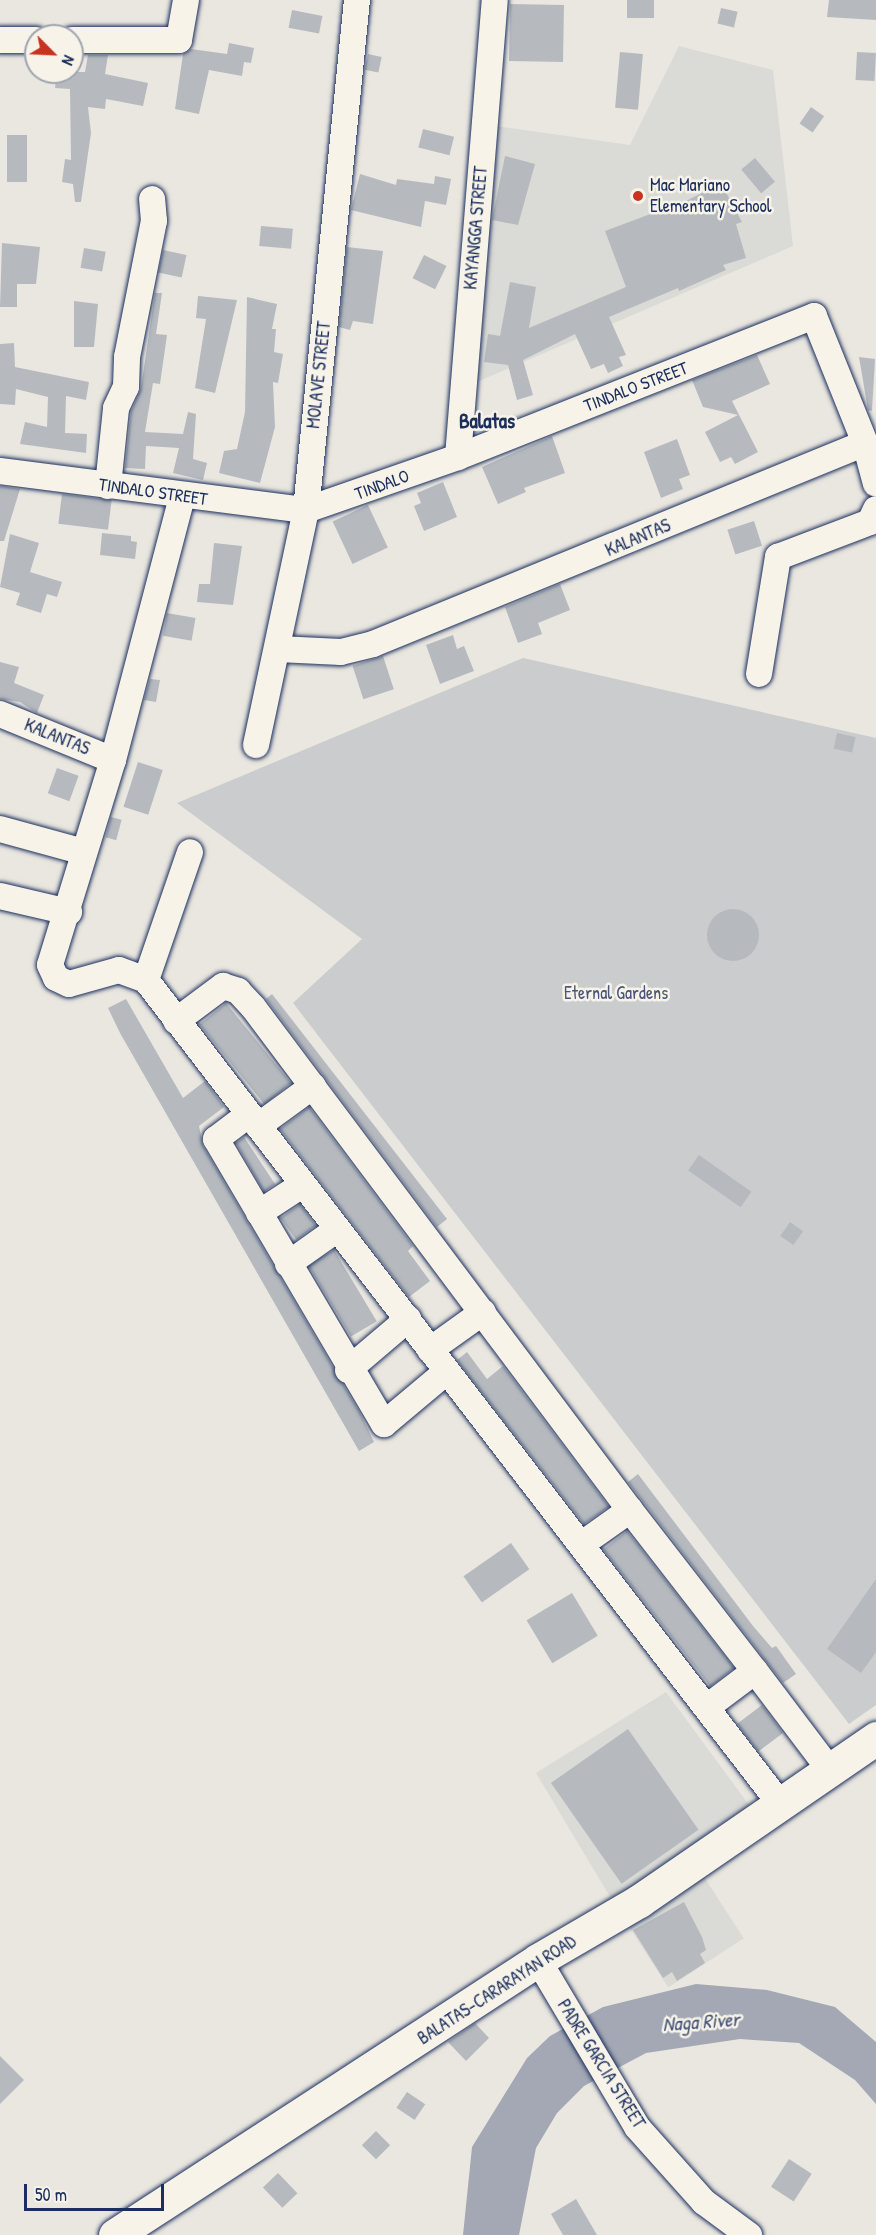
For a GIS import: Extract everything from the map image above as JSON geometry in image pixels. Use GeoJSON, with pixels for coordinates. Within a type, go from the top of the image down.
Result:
{"type":"FeatureCollection","features":[{"type":"Feature","properties":{"kind":"main road","name":"BALATAS-CARARAYAN ROAD"},"geometry":{"type":"LineString","coordinates":[[133,2231],[538,1960],[639,1900],[778,1801],[830,1770],[876,1738]]}},
{"type":"Feature","properties":{"kind":"street"},"geometry":{"type":"LineString","coordinates":[[84,40],[179,40],[186,0]]}},
{"type":"Feature","properties":{"kind":"street","name":"MOLAVE STREET"},"geometry":{"type":"LineString","coordinates":[[256,745],[306,510],[357,0]]}},
{"type":"Feature","properties":{"kind":"street","name":"KAYANGGA STREET"},"geometry":{"type":"LineString","coordinates":[[458,457],[495,0]]}},
{"type":"Feature","properties":{"kind":"street"},"geometry":{"type":"LineString","coordinates":[[0,40],[24,40]]}},
{"type":"Feature","properties":{"kind":"street"},"geometry":{"type":"LineString","coordinates":[[108,486],[116,408],[126,387],[127,357],[154,221],[152,199]]}},
{"type":"Feature","properties":{"kind":"street","name":"TINDALO STREET"},"geometry":{"type":"LineString","coordinates":[[458,457],[814,316],[865,443]]}},
{"type":"Feature","properties":{"kind":"street"},"geometry":{"type":"LineString","coordinates":[[865,443],[876,484]]}},
{"type":"Feature","properties":{"kind":"street","name":"KALANTAS"},"geometry":{"type":"LineString","coordinates":[[278,649],[341,652],[373,644],[865,443]]}},
{"type":"Feature","properties":{"kind":"street","name":"TINDALO"},"geometry":{"type":"LineString","coordinates":[[306,510],[458,457]]}},
{"type":"Feature","properties":{"kind":"street","name":"TINDALO STREET"},"geometry":{"type":"LineString","coordinates":[[0,471],[182,497],[306,510]]}},
{"type":"Feature","properties":{"kind":"street"},"geometry":{"type":"LineString","coordinates":[[182,497],[113,760],[84,852],[69,912],[50,965],[56,978],[69,984],[119,970],[146,980],[336,1230],[408,1319],[446,1372],[582,1544],[778,1801]]}},
{"type":"Feature","properties":{"kind":"street"},"geometry":{"type":"LineString","coordinates":[[759,674],[778,556],[870,522],[876,508]]}},
{"type":"Feature","properties":{"kind":"street","name":"KALANTAS"},"geometry":{"type":"LineString","coordinates":[[0,714],[113,760]]}},
{"type":"Feature","properties":{"kind":"street"},"geometry":{"type":"LineString","coordinates":[[0,829],[84,852]]}},
{"type":"Feature","properties":{"kind":"street"},"geometry":{"type":"LineString","coordinates":[[146,980],[190,852]]}},
{"type":"Feature","properties":{"kind":"street"},"geometry":{"type":"LineString","coordinates":[[0,896],[69,912]]}},
{"type":"Feature","properties":{"kind":"street"},"geometry":{"type":"LineString","coordinates":[[176,1021],[223,986],[238,991],[313,1086],[630,1510],[830,1770]]}},
{"type":"Feature","properties":{"kind":"street"},"geometry":{"type":"LineString","coordinates":[[313,1086],[253,1121],[216,1139],[348,1370],[384,1425],[446,1372]]}},
{"type":"Feature","properties":{"kind":"street"},"geometry":{"type":"LineString","coordinates":[[259,1214],[302,1185]]}},
{"type":"Feature","properties":{"kind":"street"},"geometry":{"type":"LineString","coordinates":[[288,1264],[336,1230]]}},
{"type":"Feature","properties":{"kind":"street"},"geometry":{"type":"LineString","coordinates":[[430,1350],[483,1312]]}},
{"type":"Feature","properties":{"kind":"street"},"geometry":{"type":"LineString","coordinates":[[348,1370],[408,1319]]}},
{"type":"Feature","properties":{"kind":"street"},"geometry":{"type":"LineString","coordinates":[[582,1544],[630,1510]]}},
{"type":"Feature","properties":{"kind":"street"},"geometry":{"type":"LineString","coordinates":[[707,1707],[755,1671]]}},
{"type":"Feature","properties":{"kind":"street","name":"PADRE GARCIA STREET"},"geometry":{"type":"LineString","coordinates":[[538,1960],[637,2127],[704,2202],[750,2235]]}},
{"type":"Feature","properties":{"kind":"shaded area","name":"Mac Mariano Elementary School"},"geometry":{"type":"Polygon","coordinates":[[[679,46],[773,70],[793,246],[472,384],[495,126],[630,145],[679,46]]]}},
{"type":"Feature","properties":{"kind":"shaded area"},"geometry":{"type":"Polygon","coordinates":[[[666,1692],[749,1805],[615,1905],[536,1773],[666,1692]]]}},
{"type":"Feature","properties":{"kind":"shaded area"},"geometry":{"type":"Polygon","coordinates":[[[704,1877],[744,1938],[668,1987],[629,1926],[704,1877]]]}},
{"type":"Feature","properties":{"kind":"green space","name":"Eternal Gardens"},"geometry":{"type":"Polygon","coordinates":[[[523,658],[876,738],[876,1705],[849,1724],[293,1003],[362,939],[177,803],[523,658]]]}},
{"type":"Feature","properties":{"kind":"water","name":"Naga River"},"geometry":{"type":"Polygon","coordinates":[[[696,1984],[767,1990],[835,2007],[876,2042],[876,2104],[855,2080],[799,2043],[740,2039],[646,2053],[584,2086],[557,2113],[536,2148],[519,2235],[463,2235],[472,2147],[527,2058],[550,2036],[603,2007],[696,1984]]]}},
{"type":"Feature","properties":{"kind":"building"},"geometry":{"type":"Polygon","coordinates":[[[627,0],[654,0],[654,18],[627,18],[627,0]]]}},
{"type":"Feature","properties":{"kind":"building"},"geometry":{"type":"Polygon","coordinates":[[[829,0],[876,0],[876,20],[827,17],[829,0]]]}},
{"type":"Feature","properties":{"kind":"building"},"geometry":{"type":"Polygon","coordinates":[[[510,4],[564,5],[563,62],[509,61],[510,4]]]}},
{"type":"Feature","properties":{"kind":"building"},"geometry":{"type":"Polygon","coordinates":[[[721,8],[738,12],[734,27],[717,24],[721,8]]]}},
{"type":"Feature","properties":{"kind":"building"},"geometry":{"type":"Polygon","coordinates":[[[292,10],[322,16],[319,34],[289,28],[292,10]]]}},
{"type":"Feature","properties":{"kind":"building"},"geometry":{"type":"Polygon","coordinates":[[[229,43],[254,48],[251,63],[244,62],[242,76],[209,70],[199,114],[175,109],[183,54],[191,49],[227,54],[229,43]]]}},
{"type":"Feature","properties":{"kind":"building"},"geometry":{"type":"Polygon","coordinates":[[[620,52],[643,54],[638,110],[615,108],[620,52]]]}},
{"type":"Feature","properties":{"kind":"building"},"geometry":{"type":"Polygon","coordinates":[[[857,52],[876,53],[875,81],[856,80],[857,52]]]}},
{"type":"Feature","properties":{"kind":"building"},"geometry":{"type":"Polygon","coordinates":[[[368,54],[382,57],[378,73],[365,70],[368,54]]]}},
{"type":"Feature","properties":{"kind":"building"},"geometry":{"type":"Polygon","coordinates":[[[88,55],[108,55],[105,74],[148,83],[143,106],[106,99],[105,109],[88,107],[91,133],[81,202],[75,202],[73,184],[62,182],[65,159],[71,160],[70,89],[55,88],[56,84],[84,84],[88,55]]]}},
{"type":"Feature","properties":{"kind":"building"},"geometry":{"type":"Polygon","coordinates":[[[811,107],[824,116],[813,133],[800,123],[811,107]]]}},
{"type":"Feature","properties":{"kind":"building"},"geometry":{"type":"Polygon","coordinates":[[[423,129],[454,137],[449,155],[418,147],[423,129]]]}},
{"type":"Feature","properties":{"kind":"building"},"geometry":{"type":"Polygon","coordinates":[[[7,135],[27,135],[27,182],[7,182],[7,135]]]}},
{"type":"Feature","properties":{"kind":"building"},"geometry":{"type":"Polygon","coordinates":[[[505,156],[535,164],[518,225],[492,220],[505,156]]]}},
{"type":"Feature","properties":{"kind":"building"},"geometry":{"type":"Polygon","coordinates":[[[755,158],[775,182],[761,193],[741,170],[755,158]]]}},
{"type":"Feature","properties":{"kind":"building"},"geometry":{"type":"Polygon","coordinates":[[[360,174],[396,185],[397,179],[434,184],[435,176],[451,179],[446,205],[425,201],[421,227],[351,210],[360,174]]]}},
{"type":"Feature","properties":{"kind":"building"},"geometry":{"type":"Polygon","coordinates":[[[721,183],[742,222],[736,224],[746,258],[723,265],[726,270],[679,291],[678,288],[609,317],[626,355],[619,357],[623,366],[608,373],[604,364],[591,369],[575,334],[523,360],[533,395],[517,400],[508,365],[484,362],[488,334],[500,336],[510,282],[536,287],[529,328],[626,287],[605,231],[688,200],[721,183]]]}},
{"type":"Feature","properties":{"kind":"building"},"geometry":{"type":"Polygon","coordinates":[[[261,226],[293,229],[291,249],[259,246],[261,226]]]}},
{"type":"Feature","properties":{"kind":"building"},"geometry":{"type":"Polygon","coordinates":[[[2,243],[40,247],[36,284],[17,284],[17,307],[0,307],[2,243]]]}},
{"type":"Feature","properties":{"kind":"building"},"geometry":{"type":"Polygon","coordinates":[[[347,247],[383,251],[373,324],[353,321],[350,330],[339,327],[347,247]]]}},
{"type":"Feature","properties":{"kind":"building"},"geometry":{"type":"Polygon","coordinates":[[[84,248],[106,252],[102,272],[81,268],[84,248]]]}},
{"type":"Feature","properties":{"kind":"building"},"geometry":{"type":"Polygon","coordinates":[[[163,250],[186,255],[182,277],[158,272],[163,250]]]}},
{"type":"Feature","properties":{"kind":"building"},"geometry":{"type":"Polygon","coordinates":[[[424,255],[446,266],[435,289],[413,278],[424,255]]]}},
{"type":"Feature","properties":{"kind":"building"},"geometry":{"type":"Polygon","coordinates":[[[155,293],[162,293],[156,334],[167,335],[160,384],[153,383],[145,432],[183,434],[188,412],[196,414],[193,459],[207,463],[203,480],[173,473],[179,448],[146,446],[145,469],[125,468],[131,412],[141,388],[155,293]]]}},
{"type":"Feature","properties":{"kind":"building"},"geometry":{"type":"Polygon","coordinates":[[[198,296],[237,300],[215,393],[195,388],[206,319],[196,318],[198,296]]]}},
{"type":"Feature","properties":{"kind":"building"},"geometry":{"type":"Polygon","coordinates":[[[247,297],[277,304],[272,329],[276,329],[274,352],[283,354],[278,383],[273,382],[275,427],[260,483],[219,473],[224,451],[237,449],[245,412],[247,297]]]}},
{"type":"Feature","properties":{"kind":"building"},"geometry":{"type":"Polygon","coordinates":[[[74,301],[98,304],[94,347],[74,347],[74,301]]]}},
{"type":"Feature","properties":{"kind":"building"},"geometry":{"type":"Polygon","coordinates":[[[14,343],[15,367],[89,382],[86,400],[66,396],[65,433],[87,434],[86,453],[20,444],[25,422],[47,427],[48,397],[16,389],[15,405],[0,404],[0,344],[14,343]]]}},
{"type":"Feature","properties":{"kind":"building"},"geometry":{"type":"Polygon","coordinates":[[[757,355],[770,384],[732,401],[758,452],[735,464],[731,457],[720,462],[705,432],[738,415],[703,407],[692,380],[757,355]]]}},
{"type":"Feature","properties":{"kind":"building"},"geometry":{"type":"Polygon","coordinates":[[[859,357],[875,359],[872,411],[868,410],[859,357]]]}},
{"type":"Feature","properties":{"kind":"building"},"geometry":{"type":"Polygon","coordinates":[[[552,436],[565,473],[524,488],[526,492],[498,504],[482,467],[552,436]]]}},
{"type":"Feature","properties":{"kind":"building"},"geometry":{"type":"Polygon","coordinates":[[[677,439],[690,475],[679,479],[683,489],[661,498],[644,452],[677,439]]]}},
{"type":"Feature","properties":{"kind":"building"},"geometry":{"type":"Polygon","coordinates":[[[443,482],[457,517],[424,531],[414,506],[421,503],[417,493],[443,482]]]}},
{"type":"Feature","properties":{"kind":"building"},"geometry":{"type":"Polygon","coordinates":[[[0,486],[20,489],[4,541],[0,541],[0,486]]]}},
{"type":"Feature","properties":{"kind":"building"},"geometry":{"type":"Polygon","coordinates":[[[62,494],[112,500],[108,530],[58,524],[62,494]]]}},
{"type":"Feature","properties":{"kind":"building"},"geometry":{"type":"Polygon","coordinates":[[[368,505],[388,548],[353,564],[333,521],[368,505]]]}},
{"type":"Feature","properties":{"kind":"building"},"geometry":{"type":"Polygon","coordinates":[[[754,521],[762,546],[735,554],[727,530],[754,521]]]}},
{"type":"Feature","properties":{"kind":"building"},"geometry":{"type":"Polygon","coordinates":[[[102,533],[131,536],[131,541],[137,542],[135,559],[100,555],[102,533]]]}},
{"type":"Feature","properties":{"kind":"building"},"geometry":{"type":"Polygon","coordinates":[[[10,534],[39,543],[30,572],[62,582],[57,597],[47,594],[41,613],[16,605],[20,593],[0,587],[10,534]]]}},
{"type":"Feature","properties":{"kind":"building"},"geometry":{"type":"Polygon","coordinates":[[[214,543],[242,546],[233,605],[197,602],[199,584],[210,584],[214,543]]]}},
{"type":"Feature","properties":{"kind":"building"},"geometry":{"type":"Polygon","coordinates":[[[560,584],[570,610],[538,623],[542,634],[518,643],[505,607],[560,584]]]}},
{"type":"Feature","properties":{"kind":"building"},"geometry":{"type":"Polygon","coordinates":[[[167,613],[196,618],[192,641],[163,636],[167,613]]]}},
{"type":"Feature","properties":{"kind":"building"},"geometry":{"type":"Polygon","coordinates":[[[453,635],[457,649],[464,646],[474,671],[440,684],[426,645],[453,635]]]}},
{"type":"Feature","properties":{"kind":"building"},"geometry":{"type":"Polygon","coordinates":[[[383,656],[394,689],[363,699],[353,666],[383,656]]]}},
{"type":"Feature","properties":{"kind":"building"},"geometry":{"type":"Polygon","coordinates":[[[0,662],[19,667],[14,683],[44,695],[37,713],[20,702],[0,699],[0,662]]]}},
{"type":"Feature","properties":{"kind":"building"},"geometry":{"type":"Polygon","coordinates":[[[150,679],[160,680],[156,702],[144,700],[150,679]]]}},
{"type":"Feature","properties":{"kind":"building"},"geometry":{"type":"Polygon","coordinates":[[[837,733],[856,737],[852,753],[834,749],[837,733]]]}},
{"type":"Feature","properties":{"kind":"building"},"geometry":{"type":"Polygon","coordinates":[[[138,762],[163,770],[148,815],[123,807],[138,762]]]}},
{"type":"Feature","properties":{"kind":"building"},"geometry":{"type":"Polygon","coordinates":[[[57,768],[79,776],[69,801],[48,793],[57,768]]]}},
{"type":"Feature","properties":{"kind":"building"},"geometry":{"type":"Polygon","coordinates":[[[111,817],[122,820],[116,840],[106,837],[111,817]]]}},
{"type":"Feature","properties":{"kind":"building"},"geometry":{"type":"Polygon","coordinates":[[[728,909],[738,909],[752,916],[759,935],[752,954],[738,961],[728,961],[718,957],[711,950],[707,940],[707,930],[711,920],[718,913],[728,909]]]}},
{"type":"Feature","properties":{"kind":"building"},"geometry":{"type":"Polygon","coordinates":[[[272,994],[447,1219],[437,1227],[266,999],[272,994]]]}},
{"type":"Feature","properties":{"kind":"building"},"geometry":{"type":"Polygon","coordinates":[[[126,999],[183,1098],[205,1081],[224,1107],[199,1126],[203,1146],[360,1413],[374,1442],[359,1451],[120,1033],[108,1008],[126,999]]]}},
{"type":"Feature","properties":{"kind":"building"},"geometry":{"type":"Polygon","coordinates":[[[226,1003],[291,1083],[264,1104],[200,1024],[226,1003]]]}},
{"type":"Feature","properties":{"kind":"building"},"geometry":{"type":"Polygon","coordinates":[[[309,1107],[413,1246],[408,1251],[430,1281],[409,1297],[280,1129],[309,1107]]]}},
{"type":"Feature","properties":{"kind":"building"},"geometry":{"type":"Polygon","coordinates":[[[244,1137],[275,1184],[264,1192],[236,1143],[244,1137]]]}},
{"type":"Feature","properties":{"kind":"building"},"geometry":{"type":"Polygon","coordinates":[[[699,1155],[751,1192],[741,1207],[688,1171],[699,1155]]]}},
{"type":"Feature","properties":{"kind":"building"},"geometry":{"type":"Polygon","coordinates":[[[300,1204],[316,1226],[296,1240],[281,1218],[300,1204]]]}},
{"type":"Feature","properties":{"kind":"building"},"geometry":{"type":"Polygon","coordinates":[[[790,1222],[803,1231],[793,1245],[780,1236],[790,1222]]]}},
{"type":"Feature","properties":{"kind":"building"},"geometry":{"type":"Polygon","coordinates":[[[334,1250],[377,1321],[351,1337],[308,1265],[334,1250]]]}},
{"type":"Feature","properties":{"kind":"building"},"geometry":{"type":"Polygon","coordinates":[[[467,1352],[487,1379],[503,1366],[609,1507],[584,1524],[457,1360],[467,1352]]]}},
{"type":"Feature","properties":{"kind":"building"},"geometry":{"type":"Polygon","coordinates":[[[638,1474],[753,1626],[772,1648],[776,1646],[796,1674],[783,1683],[628,1482],[638,1474]]]}},
{"type":"Feature","properties":{"kind":"building"},"geometry":{"type":"Polygon","coordinates":[[[627,1531],[734,1668],[710,1687],[603,1549],[627,1531]]]}},
{"type":"Feature","properties":{"kind":"building"},"geometry":{"type":"Polygon","coordinates":[[[511,1543],[529,1569],[482,1602],[463,1576],[511,1543]]]}},
{"type":"Feature","properties":{"kind":"building"},"geometry":{"type":"Polygon","coordinates":[[[876,1579],[876,1652],[861,1673],[827,1649],[876,1579]]]}},
{"type":"Feature","properties":{"kind":"building"},"geometry":{"type":"Polygon","coordinates":[[[572,1593],[598,1636],[552,1663],[527,1620],[572,1593]]]}},
{"type":"Feature","properties":{"kind":"building"},"geometry":{"type":"Polygon","coordinates":[[[762,1705],[783,1733],[758,1752],[737,1724],[762,1705]]]}},
{"type":"Feature","properties":{"kind":"building"},"geometry":{"type":"Polygon","coordinates":[[[628,1729],[699,1830],[622,1884],[551,1783],[628,1729]]]}},
{"type":"Feature","properties":{"kind":"building"},"geometry":{"type":"Polygon","coordinates":[[[684,1902],[702,1937],[706,1950],[700,1954],[705,1963],[677,1981],[672,1972],[663,1978],[633,1930],[684,1902]]]}},
{"type":"Feature","properties":{"kind":"building"},"geometry":{"type":"Polygon","coordinates":[[[475,2023],[489,2038],[466,2061],[448,2042],[475,2023]]]}},
{"type":"Feature","properties":{"kind":"building"},"geometry":{"type":"Polygon","coordinates":[[[0,2056],[24,2080],[0,2104],[0,2056]]]}},
{"type":"Feature","properties":{"kind":"building"},"geometry":{"type":"Polygon","coordinates":[[[407,2092],[425,2104],[415,2120],[396,2108],[407,2092]]]}},
{"type":"Feature","properties":{"kind":"building"},"geometry":{"type":"Polygon","coordinates":[[[376,2131],[390,2145],[376,2159],[362,2145],[376,2131]]]}},
{"type":"Feature","properties":{"kind":"building"},"geometry":{"type":"Polygon","coordinates":[[[789,2159],[812,2174],[794,2201],[771,2187],[789,2159]]]}},
{"type":"Feature","properties":{"kind":"building"},"geometry":{"type":"Polygon","coordinates":[[[278,2173],[297,2193],[282,2208],[263,2188],[278,2173]]]}},
{"type":"Feature","properties":{"kind":"building"},"geometry":{"type":"Polygon","coordinates":[[[576,2199],[597,2235],[563,2235],[551,2214],[576,2199]]]}},
{"type":"Feature","properties":{"kind":"place","name":"Mac Mariano Elementary School"},"geometry":{"type":"Point","coordinates":[638,196]}},
{"type":"Feature","properties":{"kind":"district","name":"Balatas"},"geometry":{"type":"Point","coordinates":[487,421]}}]}
